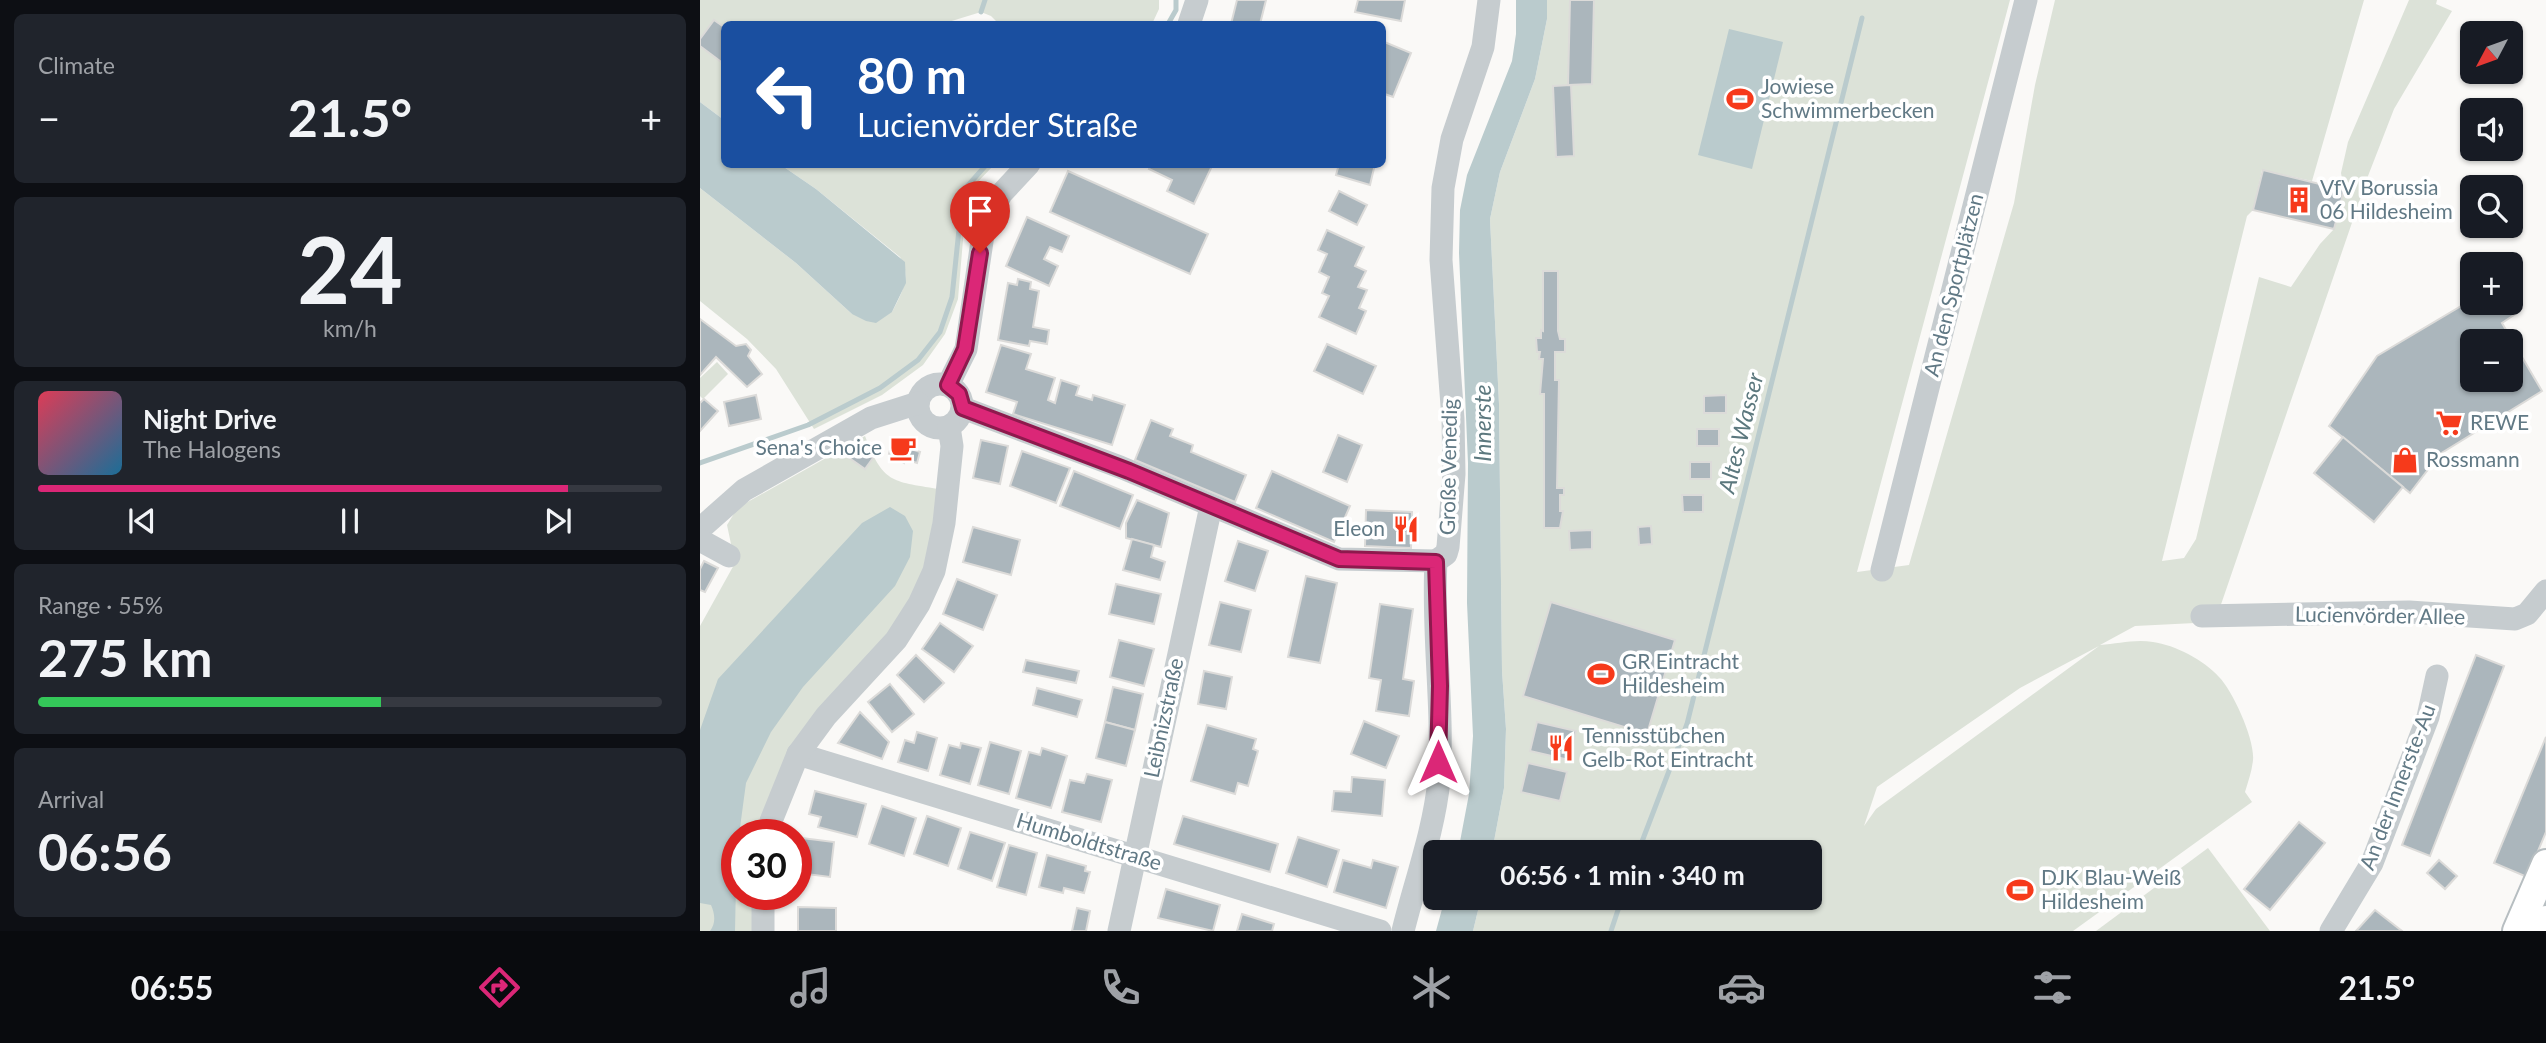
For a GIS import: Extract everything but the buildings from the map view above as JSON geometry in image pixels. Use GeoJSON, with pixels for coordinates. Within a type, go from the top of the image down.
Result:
{"type":"FeatureCollection","features":[{"type":"Feature","properties":{"kind":"main road"},"geometry":{"type":"LineString","coordinates":[[2517,931],[2546,864]]}},
{"type":"Feature","properties":{"kind":"main road"},"geometry":{"type":"LineString","coordinates":[[2541,931],[2546,920]]}},
{"type":"Feature","properties":{"kind":"street"},"geometry":{"type":"LineString","coordinates":[[1190,21],[1198,0]]}},
{"type":"Feature","properties":{"kind":"street","name":"Große Venedig"},"geometry":{"type":"LineString","coordinates":[[1403,931],[1436,802],[1439,778],[1440,686],[1436,562],[1446,554],[1448,547],[1454,474],[1453,419],[1441,260],[1443,188],[1452,139],[1483,47],[1489,0]]}},
{"type":"Feature","properties":{"kind":"street","name":"An den Sportplätzen"},"geometry":{"type":"LineString","coordinates":[[1882,570],[2026,0]]}},
{"type":"Feature","properties":{"kind":"street"},"geometry":{"type":"LineString","coordinates":[[948,385],[965,349],[984,228],[1001,194],[1025,168]]}},
{"type":"Feature","properties":{"kind":"street"},"geometry":{"type":"LineString","coordinates":[[948,385],[959,394],[963,408],[958,419],[949,427],[926,424],[918,411],[918,403],[929,387],[948,385]]}},
{"type":"Feature","properties":{"kind":"street"},"geometry":{"type":"LineString","coordinates":[[700,529],[744,490],[871,418],[918,403]]}},
{"type":"Feature","properties":{"kind":"street"},"geometry":{"type":"LineString","coordinates":[[963,408],[1120,467],[1339,559],[1436,562]]}},
{"type":"Feature","properties":{"kind":"street"},"geometry":{"type":"LineString","coordinates":[[772,819],[798,754],[826,716],[895,640],[919,604],[934,571],[944,523],[953,446],[949,427]]}},
{"type":"Feature","properties":{"kind":"street","name":"Leibnizstraße"},"geometry":{"type":"LineString","coordinates":[[1119,931],[1211,506]]}},
{"type":"Feature","properties":{"kind":"street"},"geometry":{"type":"LineString","coordinates":[[700,540],[729,556]]}},
{"type":"Feature","properties":{"kind":"street","name":"Lucienvörder Allee"},"geometry":{"type":"LineString","coordinates":[[2202,615],[2409,612],[2515,619],[2527,614],[2546,591]]}},
{"type":"Feature","properties":{"kind":"street","name":"An der Innerste-Au"},"geometry":{"type":"LineString","coordinates":[[2331,931],[2372,863],[2428,717],[2437,676]]}},
{"type":"Feature","properties":{"kind":"street","name":"Humboldtstraße"},"geometry":{"type":"LineString","coordinates":[[798,754],[1380,931]]}},
{"type":"Feature","properties":{"kind":"street"},"geometry":{"type":"LineString","coordinates":[[763,910],[763,931]]}},
{"type":"Feature","properties":{"kind":"shaded area"},"geometry":{"type":"Polygon","coordinates":[[[700,0],[1159,0],[1159,9],[1153,21],[996,21],[981,12],[952,21],[721,21],[721,118],[700,102],[700,0]]]}},
{"type":"Feature","properties":{"kind":"shaded area"},"geometry":{"type":"Polygon","coordinates":[[[1547,0],[2010,0],[1857,572],[1909,565],[2014,203],[2035,85],[2055,0],[2364,0],[2312,181],[2262,170],[2253,210],[2247,216],[2162,561],[2184,558],[2196,539],[2259,277],[2291,287],[2320,244],[2334,229],[2344,190],[2341,173],[2348,142],[2409,0],[2437,0],[2436,4],[2452,11],[2394,109],[2368,176],[2215,622],[2135,626],[2100,645],[2139,641],[2162,644],[2197,659],[2219,677],[2236,704],[2253,751],[2245,792],[2252,802],[2073,931],[1473,931],[1478,910],[1822,910],[1822,840],[1494,840],[1504,788],[1506,729],[1502,671],[1499,404],[1490,219],[1500,172],[1535,79],[1547,19],[1547,0]],[[2099,646],[2020,688],[1877,787],[1864,826],[1876,809],[2099,646]]]}},
{"type":"Feature","properties":{"kind":"shaded area"},"geometry":{"type":"Polygon","coordinates":[[[785,168],[991,168],[967,193],[958,299],[945,334],[923,365],[882,395],[814,429],[776,369],[747,339],[700,301],[700,188],[796,263],[852,314],[892,312],[905,278],[904,264],[900,257],[816,189],[785,168]]]}},
{"type":"Feature","properties":{"kind":"shaded area"},"geometry":{"type":"Polygon","coordinates":[[[717,362],[728,374],[703,399],[700,396],[700,378],[717,362]]]}},
{"type":"Feature","properties":{"kind":"shaded area"},"geometry":{"type":"Polygon","coordinates":[[[865,436],[877,463],[891,477],[909,484],[938,489],[927,561],[896,632],[825,715],[775,819],[721,819],[721,910],[761,910],[761,931],[700,931],[700,626],[735,563],[727,525],[744,504],[865,436]]]}},
{"type":"Feature","properties":{"kind":"shaded area"},"geometry":{"type":"Polygon","coordinates":[[[2208,848],[2270,931],[2096,931],[2208,848]]]}},
{"type":"Feature","properties":{"kind":"water","name":"Innerste"},"geometry":{"type":"Polygon","coordinates":[[[1516,0],[1547,0],[1547,19],[1535,79],[1500,172],[1490,219],[1499,404],[1502,671],[1506,729],[1504,788],[1494,840],[1460,840],[1469,794],[1473,736],[1467,603],[1468,463],[1459,253],[1460,210],[1467,175],[1512,61],[1516,34],[1516,0]]]}},
{"type":"Feature","properties":{"kind":"water","name":"Jowiese Schwimmerbecken"},"geometry":{"type":"Polygon","coordinates":[[[1729,29],[1783,42],[1752,169],[1698,155],[1729,29]]]}},
{"type":"Feature","properties":{"kind":"water"},"geometry":{"type":"Polygon","coordinates":[[[700,102],[721,118],[721,168],[785,168],[816,189],[905,262],[906,283],[892,312],[876,323],[852,314],[796,263],[700,188],[700,102]]]}},
{"type":"Feature","properties":{"kind":"water"},"geometry":{"type":"Polygon","coordinates":[[[890,507],[905,516],[913,531],[910,557],[895,586],[803,687],[771,732],[746,783],[741,819],[721,819],[721,910],[735,910],[735,931],[710,931],[714,922],[711,905],[700,903],[700,730],[718,679],[862,523],[890,507]]]}},
{"type":"Feature","properties":{"kind":"water"},"geometry":{"type":"Polygon","coordinates":[[[1442,910],[1478,910],[1473,931],[1436,931],[1442,910]]]}},
{"type":"Feature","properties":{"kind":"waterway"},"geometry":{"type":"LineString","coordinates":[[981,12],[985,0]]}},
{"type":"Feature","properties":{"kind":"waterway"},"geometry":{"type":"LineString","coordinates":[[1170,21],[1176,10],[1176,0]]}},
{"type":"Feature","properties":{"kind":"waterway","name":"Altes Wasser"},"geometry":{"type":"LineString","coordinates":[[1643,840],[1687,724],[1862,18]]}},
{"type":"Feature","properties":{"kind":"waterway"},"geometry":{"type":"LineString","coordinates":[[700,463],[808,425],[880,388],[918,360],[940,332],[952,297],[963,191],[983,168]]}},
{"type":"Feature","properties":{"kind":"waterway","name":"Altes Wasser"},"geometry":{"type":"LineString","coordinates":[[1611,931],[1618,910]]}},
{"type":"Feature","properties":{"kind":"place","name":"Jowiese Schwimmerbecken"},"geometry":{"type":"Point","coordinates":[1740,99]}},
{"type":"Feature","properties":{"kind":"place","name":"VfV Borussia 06 Hildesheim"},"geometry":{"type":"Point","coordinates":[2299,200]}},
{"type":"Feature","properties":{"kind":"place","name":"REWE"},"geometry":{"type":"Point","coordinates":[2449,423]}},
{"type":"Feature","properties":{"kind":"place","name":"Sena's Choice"},"geometry":{"type":"Point","coordinates":[903,448]}},
{"type":"Feature","properties":{"kind":"place","name":"Rossmann"},"geometry":{"type":"Point","coordinates":[2405,460]}},
{"type":"Feature","properties":{"kind":"place","name":"Eleon"},"geometry":{"type":"Point","coordinates":[1406,529]}},
{"type":"Feature","properties":{"kind":"place","name":"GR Eintracht Hildesheim"},"geometry":{"type":"Point","coordinates":[1601,674]}},
{"type":"Feature","properties":{"kind":"place","name":"Tennisstübchen Gelb-Rot Eintracht"},"geometry":{"type":"Point","coordinates":[1561,748]}},
{"type":"Feature","properties":{"kind":"place","name":"DJK Blau-Weiß Hildesheim"},"geometry":{"type":"Point","coordinates":[2020,890]}},
{"type":"Feature","properties":{"kind":"route"},"geometry":{"type":"LineString","coordinates":[[980,253],[965,349],[948,385],[959,394],[963,408],[1129,471],[1339,559],[1436,562],[1440,686],[1438,762]]}}]}
